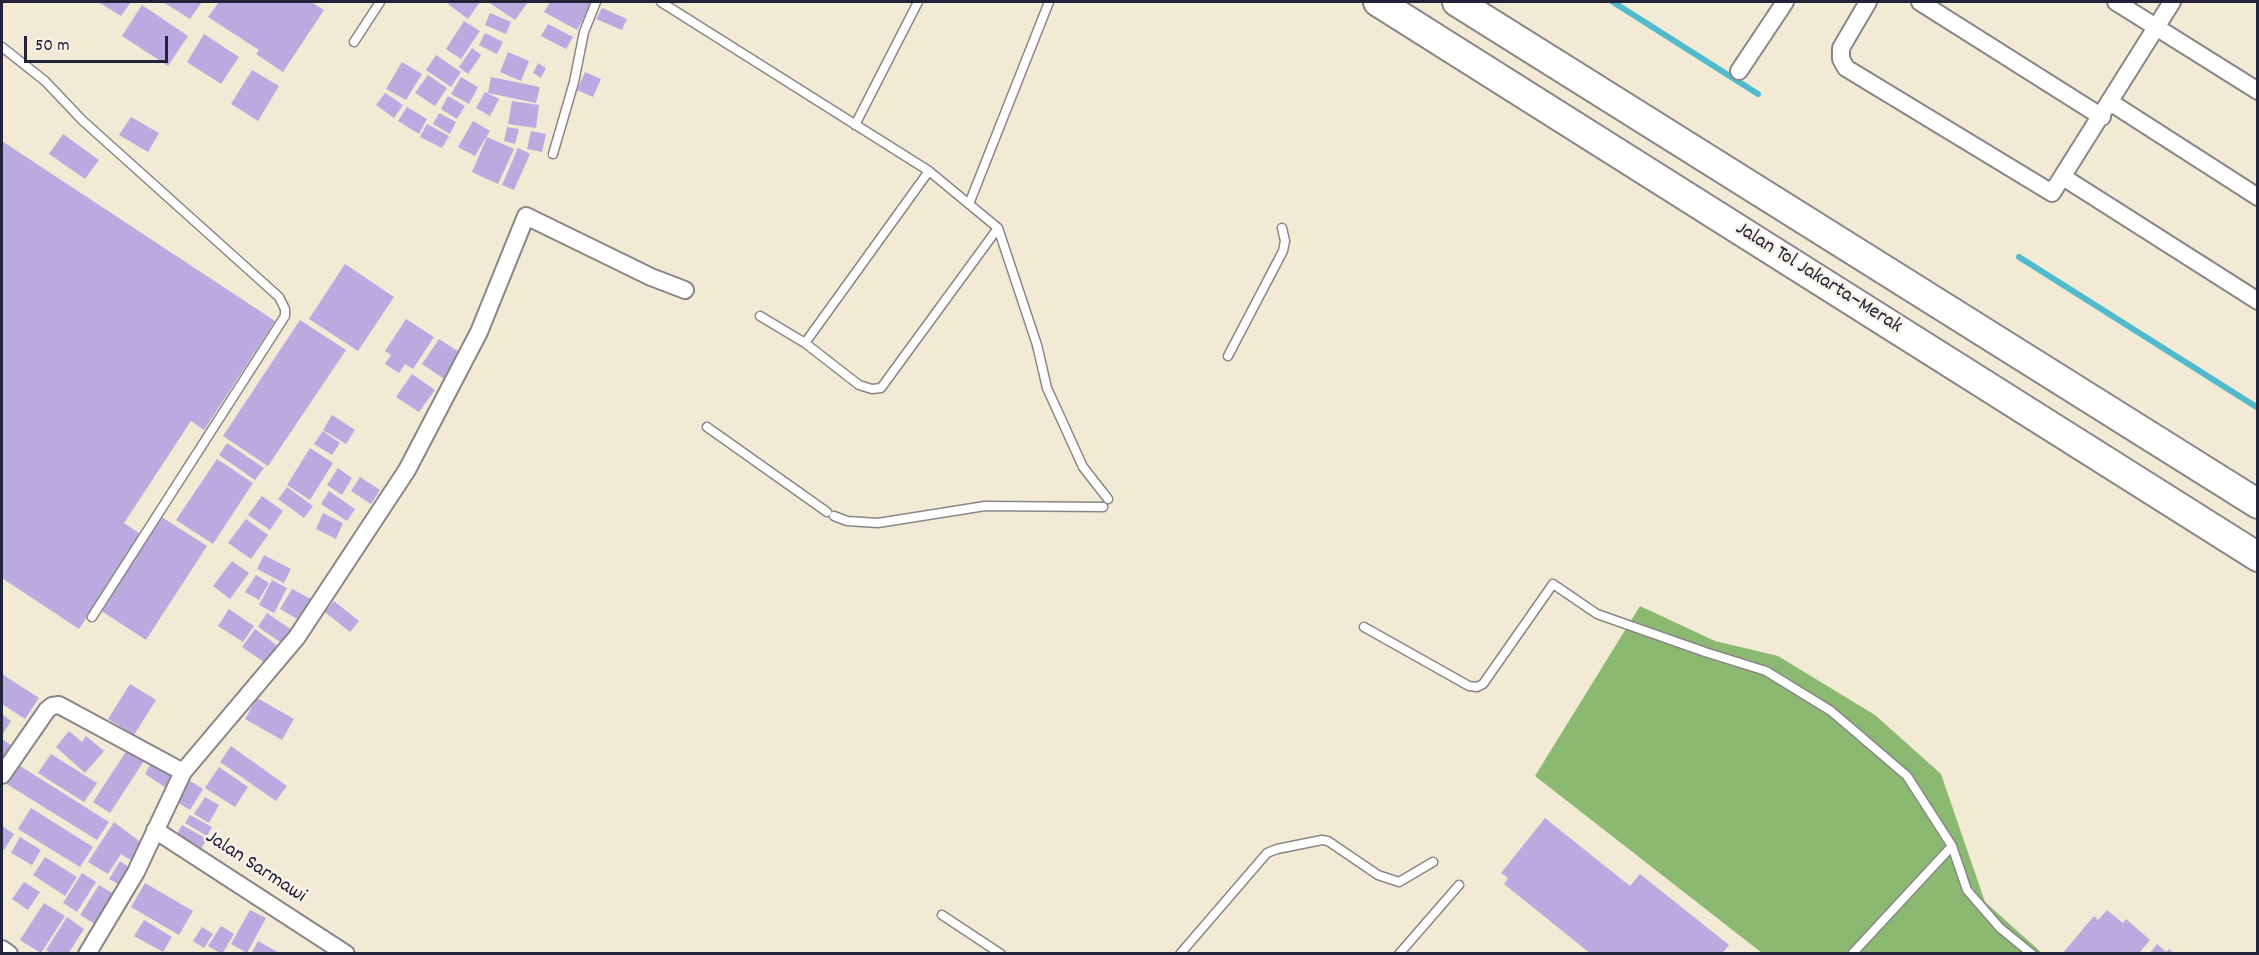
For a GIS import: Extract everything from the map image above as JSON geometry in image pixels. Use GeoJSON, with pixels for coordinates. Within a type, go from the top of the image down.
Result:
{"type":"FeatureCollection","features":[{"type":"Feature","properties":{"kind":"highway","name":"Jalan Tol Jakarta–Merak"},"geometry":{"type":"LineString","coordinates":[[1378,2],[2258,557]]}},
{"type":"Feature","properties":{"kind":"highway","name":"Jalan Tol Jakarta–Merak"},"geometry":{"type":"LineString","coordinates":[[1457,2],[2258,504]]}},
{"type":"Feature","properties":{"kind":"street"},"geometry":{"type":"LineString","coordinates":[[1739,71],[1785,2]]}},
{"type":"Feature","properties":{"kind":"street"},"geometry":{"type":"LineString","coordinates":[[1868,2],[1841,48],[1841,59],[1846,68],[2052,193],[2172,2]]}},
{"type":"Feature","properties":{"kind":"street"},"geometry":{"type":"LineString","coordinates":[[1920,2],[2258,197]]}},
{"type":"Feature","properties":{"kind":"street"},"geometry":{"type":"LineString","coordinates":[[2116,2],[2258,91]]}},
{"type":"Feature","properties":{"kind":"street"},"geometry":{"type":"LineString","coordinates":[[2063,177],[2258,301]]}},
{"type":"Feature","properties":{"kind":"street"},"geometry":{"type":"LineString","coordinates":[[87,954],[136,872],[183,772],[297,637],[407,470],[479,332],[526,216],[651,277],[685,290]]}},
{"type":"Feature","properties":{"kind":"street"},"geometry":{"type":"LineString","coordinates":[[2,775],[47,710],[59,705],[183,772]]}},
{"type":"Feature","properties":{"kind":"street","name":"Jalan Sarmawi"},"geometry":{"type":"LineString","coordinates":[[156,830],[326,948],[346,954]]}},
{"type":"Feature","properties":{"kind":"street"},"geometry":{"type":"LineString","coordinates":[[2,949],[9,954]]}},
{"type":"Feature","properties":{"kind":"lane"},"geometry":{"type":"LineString","coordinates":[[354,42],[380,2]]}},
{"type":"Feature","properties":{"kind":"lane"},"geometry":{"type":"LineString","coordinates":[[554,154],[574,82],[584,32],[596,2]]}},
{"type":"Feature","properties":{"kind":"lane"},"geometry":{"type":"LineString","coordinates":[[661,2],[929,171],[998,228],[1037,345],[1047,388],[1083,467],[1105,503],[985,506],[878,523],[847,521],[831,514],[707,427]]}},
{"type":"Feature","properties":{"kind":"lane"},"geometry":{"type":"LineString","coordinates":[[855,125],[918,2]]}},
{"type":"Feature","properties":{"kind":"lane"},"geometry":{"type":"LineString","coordinates":[[969,204],[1049,2]]}},
{"type":"Feature","properties":{"kind":"lane"},"geometry":{"type":"LineString","coordinates":[[2,46],[45,81],[82,120],[279,297],[285,309],[285,316],[92,617]]}},
{"type":"Feature","properties":{"kind":"lane"},"geometry":{"type":"LineString","coordinates":[[805,344],[929,171]]}},
{"type":"Feature","properties":{"kind":"lane"},"geometry":{"type":"LineString","coordinates":[[760,316],[805,344],[859,385],[872,389],[881,388],[998,228]]}},
{"type":"Feature","properties":{"kind":"lane"},"geometry":{"type":"LineString","coordinates":[[1228,356],[1283,251],[1285,241],[1282,228]]}},
{"type":"Feature","properties":{"kind":"lane"},"geometry":{"type":"LineString","coordinates":[[1364,627],[1469,686],[1477,687],[1484,684],[1553,584],[1597,614],[1705,652],[1766,670],[1831,711],[1906,776],[1952,846],[1967,890],[2000,928],[2032,954]]}},
{"type":"Feature","properties":{"kind":"lane"},"geometry":{"type":"LineString","coordinates":[[1180,954],[1267,853],[1277,849],[1322,840],[1328,841],[1378,875],[1399,882],[1433,862]]}},
{"type":"Feature","properties":{"kind":"lane"},"geometry":{"type":"LineString","coordinates":[[1852,954],[1952,846]]}},
{"type":"Feature","properties":{"kind":"lane"},"geometry":{"type":"LineString","coordinates":[[1399,954],[1459,885]]}},
{"type":"Feature","properties":{"kind":"lane"},"geometry":{"type":"LineString","coordinates":[[942,915],[1001,954]]}},
{"type":"Feature","properties":{"kind":"green space"},"geometry":{"type":"Polygon","coordinates":[[[1640,606],[1715,641],[1778,656],[1875,715],[1941,774],[1985,902],[2042,953],[1762,953],[1535,776],[1640,606]]]}},
{"type":"Feature","properties":{"kind":"building"},"geometry":{"type":"Polygon","coordinates":[[[98,2],[131,2],[121,16],[98,2]]]}},
{"type":"Feature","properties":{"kind":"building"},"geometry":{"type":"Polygon","coordinates":[[[163,2],[202,2],[190,19],[163,2]]]}},
{"type":"Feature","properties":{"kind":"building"},"geometry":{"type":"Polygon","coordinates":[[[219,2],[311,2],[324,10],[283,72],[256,54],[259,50],[208,17],[219,2]]]}},
{"type":"Feature","properties":{"kind":"building"},"geometry":{"type":"Polygon","coordinates":[[[450,2],[480,2],[468,19],[448,4],[450,2]]]}},
{"type":"Feature","properties":{"kind":"building"},"geometry":{"type":"Polygon","coordinates":[[[488,2],[528,2],[515,20],[488,2]]]}},
{"type":"Feature","properties":{"kind":"building"},"geometry":{"type":"Polygon","coordinates":[[[550,2],[593,2],[577,30],[544,12],[550,2]]]}},
{"type":"Feature","properties":{"kind":"building"},"geometry":{"type":"Polygon","coordinates":[[[142,5],[188,36],[168,66],[122,36],[142,5]]]}},
{"type":"Feature","properties":{"kind":"building"},"geometry":{"type":"Polygon","coordinates":[[[602,8],[627,19],[622,30],[596,19],[602,8]]]}},
{"type":"Feature","properties":{"kind":"building"},"geometry":{"type":"Polygon","coordinates":[[[490,13],[511,22],[506,34],[485,25],[490,13]]]}},
{"type":"Feature","properties":{"kind":"building"},"geometry":{"type":"Polygon","coordinates":[[[464,21],[480,31],[461,59],[446,49],[464,21]]]}},
{"type":"Feature","properties":{"kind":"building"},"geometry":{"type":"Polygon","coordinates":[[[548,24],[573,37],[566,49],[541,36],[548,24]]]}},
{"type":"Feature","properties":{"kind":"building"},"geometry":{"type":"Polygon","coordinates":[[[485,33],[503,42],[497,54],[479,45],[485,33]]]}},
{"type":"Feature","properties":{"kind":"building"},"geometry":{"type":"Polygon","coordinates":[[[204,34],[239,57],[221,84],[187,62],[204,34]]]}},
{"type":"Feature","properties":{"kind":"building"},"geometry":{"type":"Polygon","coordinates":[[[472,48],[481,55],[468,74],[459,67],[472,48]]]}},
{"type":"Feature","properties":{"kind":"building"},"geometry":{"type":"Polygon","coordinates":[[[508,52],[529,61],[521,81],[500,72],[508,52]]]}},
{"type":"Feature","properties":{"kind":"building"},"geometry":{"type":"Polygon","coordinates":[[[436,55],[461,72],[451,87],[426,70],[436,55]]]}},
{"type":"Feature","properties":{"kind":"building"},"geometry":{"type":"Polygon","coordinates":[[[402,62],[422,74],[406,100],[386,89],[402,62]]]}},
{"type":"Feature","properties":{"kind":"building"},"geometry":{"type":"Polygon","coordinates":[[[538,63],[546,68],[541,78],[533,73],[538,63]]]}},
{"type":"Feature","properties":{"kind":"building"},"geometry":{"type":"Polygon","coordinates":[[[252,70],[279,86],[258,121],[231,104],[252,70]]]}},
{"type":"Feature","properties":{"kind":"building"},"geometry":{"type":"Polygon","coordinates":[[[585,72],[601,79],[593,97],[577,90],[585,72]]]}},
{"type":"Feature","properties":{"kind":"building"},"geometry":{"type":"Polygon","coordinates":[[[428,75],[447,88],[435,106],[415,93],[428,75]]]}},
{"type":"Feature","properties":{"kind":"building"},"geometry":{"type":"Polygon","coordinates":[[[461,77],[478,87],[469,104],[451,94],[461,77]]]}},
{"type":"Feature","properties":{"kind":"building"},"geometry":{"type":"Polygon","coordinates":[[[491,77],[540,87],[536,103],[488,93],[491,77]]]}},
{"type":"Feature","properties":{"kind":"building"},"geometry":{"type":"Polygon","coordinates":[[[485,92],[499,99],[490,116],[476,108],[485,92]]]}},
{"type":"Feature","properties":{"kind":"building"},"geometry":{"type":"Polygon","coordinates":[[[385,93],[403,105],[394,118],[376,105],[385,93]]]}},
{"type":"Feature","properties":{"kind":"building"},"geometry":{"type":"Polygon","coordinates":[[[448,96],[465,106],[457,119],[441,109],[448,96]]]}},
{"type":"Feature","properties":{"kind":"building"},"geometry":{"type":"Polygon","coordinates":[[[512,101],[539,105],[536,128],[508,124],[512,101]]]}},
{"type":"Feature","properties":{"kind":"building"},"geometry":{"type":"Polygon","coordinates":[[[407,107],[427,119],[419,134],[398,121],[407,107]]]}},
{"type":"Feature","properties":{"kind":"building"},"geometry":{"type":"Polygon","coordinates":[[[439,113],[456,122],[450,134],[433,124],[439,113]]]}},
{"type":"Feature","properties":{"kind":"building"},"geometry":{"type":"Polygon","coordinates":[[[131,117],[159,133],[148,152],[119,135],[131,117]]]}},
{"type":"Feature","properties":{"kind":"building"},"geometry":{"type":"Polygon","coordinates":[[[473,121],[490,131],[475,156],[458,147],[473,121]]]}},
{"type":"Feature","properties":{"kind":"building"},"geometry":{"type":"Polygon","coordinates":[[[427,124],[449,136],[442,148],[420,137],[427,124]]]}},
{"type":"Feature","properties":{"kind":"building"},"geometry":{"type":"Polygon","coordinates":[[[507,127],[519,129],[515,144],[504,141],[507,127]]]}},
{"type":"Feature","properties":{"kind":"building"},"geometry":{"type":"Polygon","coordinates":[[[531,131],[546,134],[542,152],[527,149],[531,131]]]}},
{"type":"Feature","properties":{"kind":"building"},"geometry":{"type":"Polygon","coordinates":[[[63,134],[99,160],[85,179],[49,154],[63,134]]]}},
{"type":"Feature","properties":{"kind":"building"},"geometry":{"type":"Polygon","coordinates":[[[487,137],[514,149],[498,184],[472,172],[487,137]]]}},
{"type":"Feature","properties":{"kind":"building"},"geometry":{"type":"Polygon","coordinates":[[[2,141],[275,321],[204,430],[191,421],[124,523],[142,535],[79,629],[2,578],[2,141]]]}},
{"type":"Feature","properties":{"kind":"building"},"geometry":{"type":"Polygon","coordinates":[[[518,148],[530,154],[514,190],[502,185],[518,148]]]}},
{"type":"Feature","properties":{"kind":"building"},"geometry":{"type":"Polygon","coordinates":[[[345,264],[394,297],[358,351],[309,319],[345,264]]]}},
{"type":"Feature","properties":{"kind":"building"},"geometry":{"type":"Polygon","coordinates":[[[406,319],[434,337],[413,369],[405,364],[399,373],[385,364],[391,355],[385,351],[406,319]]]}},
{"type":"Feature","properties":{"kind":"building"},"geometry":{"type":"Polygon","coordinates":[[[300,320],[346,350],[268,466],[223,436],[300,320]]]}},
{"type":"Feature","properties":{"kind":"building"},"geometry":{"type":"Polygon","coordinates":[[[439,339],[464,355],[447,381],[422,364],[439,339]]]}},
{"type":"Feature","properties":{"kind":"building"},"geometry":{"type":"Polygon","coordinates":[[[412,374],[435,390],[419,412],[396,397],[412,374]]]}},
{"type":"Feature","properties":{"kind":"building"},"geometry":{"type":"Polygon","coordinates":[[[332,415],[355,430],[346,444],[323,430],[332,415]]]}},
{"type":"Feature","properties":{"kind":"building"},"geometry":{"type":"Polygon","coordinates":[[[323,431],[340,443],[332,455],[314,444],[323,431]]]}},
{"type":"Feature","properties":{"kind":"building"},"geometry":{"type":"Polygon","coordinates":[[[227,443],[264,468],[255,480],[219,455],[227,443]]]}},
{"type":"Feature","properties":{"kind":"building"},"geometry":{"type":"Polygon","coordinates":[[[310,448],[333,463],[310,500],[287,485],[310,448]]]}},
{"type":"Feature","properties":{"kind":"building"},"geometry":{"type":"Polygon","coordinates":[[[217,459],[253,483],[213,544],[176,520],[217,459]]]}},
{"type":"Feature","properties":{"kind":"building"},"geometry":{"type":"Polygon","coordinates":[[[338,468],[352,478],[342,495],[327,485],[338,468]]]}},
{"type":"Feature","properties":{"kind":"building"},"geometry":{"type":"Polygon","coordinates":[[[360,477],[380,490],[371,504],[351,491],[360,477]]]}},
{"type":"Feature","properties":{"kind":"building"},"geometry":{"type":"Polygon","coordinates":[[[287,487],[313,506],[304,518],[278,499],[287,487]]]}},
{"type":"Feature","properties":{"kind":"building"},"geometry":{"type":"Polygon","coordinates":[[[329,491],[355,509],[347,521],[321,504],[329,491]]]}},
{"type":"Feature","properties":{"kind":"building"},"geometry":{"type":"Polygon","coordinates":[[[262,496],[283,511],[270,530],[248,515],[262,496]]]}},
{"type":"Feature","properties":{"kind":"building"},"geometry":{"type":"Polygon","coordinates":[[[323,513],[343,523],[336,539],[316,529],[323,513]]]}},
{"type":"Feature","properties":{"kind":"building"},"geometry":{"type":"Polygon","coordinates":[[[160,516],[207,546],[146,640],[100,610],[160,516]]]}},
{"type":"Feature","properties":{"kind":"building"},"geometry":{"type":"Polygon","coordinates":[[[246,519],[268,535],[251,559],[228,543],[246,519]]]}},
{"type":"Feature","properties":{"kind":"building"},"geometry":{"type":"Polygon","coordinates":[[[264,555],[291,569],[284,583],[257,569],[264,555]]]}},
{"type":"Feature","properties":{"kind":"building"},"geometry":{"type":"Polygon","coordinates":[[[232,561],[249,573],[230,599],[213,586],[232,561]]]}},
{"type":"Feature","properties":{"kind":"building"},"geometry":{"type":"Polygon","coordinates":[[[256,575],[269,583],[259,600],[245,592],[256,575]]]}},
{"type":"Feature","properties":{"kind":"building"},"geometry":{"type":"Polygon","coordinates":[[[272,580],[287,588],[274,613],[259,605],[272,580]]]}},
{"type":"Feature","properties":{"kind":"building"},"geometry":{"type":"Polygon","coordinates":[[[292,589],[311,599],[299,620],[280,609],[292,589]]]}},
{"type":"Feature","properties":{"kind":"building"},"geometry":{"type":"Polygon","coordinates":[[[334,601],[359,621],[350,632],[325,612],[334,601]]]}},
{"type":"Feature","properties":{"kind":"building"},"geometry":{"type":"Polygon","coordinates":[[[229,609],[254,626],[243,642],[218,626],[229,609]]]}},
{"type":"Feature","properties":{"kind":"building"},"geometry":{"type":"Polygon","coordinates":[[[267,613],[295,632],[286,646],[258,627],[267,613]]]}},
{"type":"Feature","properties":{"kind":"building"},"geometry":{"type":"Polygon","coordinates":[[[255,629],[283,650],[271,667],[242,647],[255,629]]]}},
{"type":"Feature","properties":{"kind":"building"},"geometry":{"type":"Polygon","coordinates":[[[2,674],[39,698],[25,719],[2,704],[2,674]]]}},
{"type":"Feature","properties":{"kind":"building"},"geometry":{"type":"Polygon","coordinates":[[[130,684],[156,700],[134,735],[108,719],[130,684]]]}},
{"type":"Feature","properties":{"kind":"building"},"geometry":{"type":"Polygon","coordinates":[[[257,698],[294,719],[282,740],[245,719],[257,698]]]}},
{"type":"Feature","properties":{"kind":"building"},"geometry":{"type":"Polygon","coordinates":[[[2,714],[11,721],[2,735],[2,714]]]}},
{"type":"Feature","properties":{"kind":"building"},"geometry":{"type":"Polygon","coordinates":[[[69,731],[82,742],[86,736],[104,751],[85,773],[56,747],[69,731]]]}},
{"type":"Feature","properties":{"kind":"building"},"geometry":{"type":"Polygon","coordinates":[[[2,739],[11,745],[3,757],[2,755],[2,739]]]}},
{"type":"Feature","properties":{"kind":"building"},"geometry":{"type":"Polygon","coordinates":[[[231,746],[287,786],[276,801],[220,762],[231,746]]]}},
{"type":"Feature","properties":{"kind":"building"},"geometry":{"type":"Polygon","coordinates":[[[127,750],[144,761],[110,813],[93,802],[127,750]]]}},
{"type":"Feature","properties":{"kind":"building"},"geometry":{"type":"Polygon","coordinates":[[[51,754],[97,783],[84,802],[38,773],[51,754]]]}},
{"type":"Feature","properties":{"kind":"building"},"geometry":{"type":"Polygon","coordinates":[[[152,762],[176,777],[168,789],[145,774],[152,762]]]}},
{"type":"Feature","properties":{"kind":"building"},"geometry":{"type":"Polygon","coordinates":[[[17,764],[109,822],[97,840],[5,783],[17,764]]]}},
{"type":"Feature","properties":{"kind":"building"},"geometry":{"type":"Polygon","coordinates":[[[219,767],[248,787],[235,807],[205,788],[219,767]]]}},
{"type":"Feature","properties":{"kind":"building"},"geometry":{"type":"Polygon","coordinates":[[[187,779],[203,789],[190,810],[174,800],[187,779]]]}},
{"type":"Feature","properties":{"kind":"building"},"geometry":{"type":"Polygon","coordinates":[[[205,797],[219,805],[209,823],[194,814],[205,797]]]}},
{"type":"Feature","properties":{"kind":"building"},"geometry":{"type":"Polygon","coordinates":[[[31,808],[93,847],[80,867],[18,829],[31,808]]]}},
{"type":"Feature","properties":{"kind":"building"},"geometry":{"type":"Polygon","coordinates":[[[190,815],[212,827],[207,836],[185,823],[190,815]]]}},
{"type":"Feature","properties":{"kind":"building"},"geometry":{"type":"Polygon","coordinates":[[[1545,818],[1630,886],[1640,874],[1729,945],[1722,954],[1591,954],[1504,884],[1508,878],[1501,873],[1545,818]]]}},
{"type":"Feature","properties":{"kind":"building"},"geometry":{"type":"Polygon","coordinates":[[[114,822],[143,844],[132,861],[121,854],[108,874],[88,862],[114,822]]]}},
{"type":"Feature","properties":{"kind":"building"},"geometry":{"type":"Polygon","coordinates":[[[182,825],[207,839],[201,849],[177,834],[182,825]]]}},
{"type":"Feature","properties":{"kind":"building"},"geometry":{"type":"Polygon","coordinates":[[[2,826],[14,834],[4,850],[2,848],[2,826]]]}},
{"type":"Feature","properties":{"kind":"building"},"geometry":{"type":"Polygon","coordinates":[[[20,837],[41,850],[32,865],[11,853],[20,837]]]}},
{"type":"Feature","properties":{"kind":"building"},"geometry":{"type":"Polygon","coordinates":[[[45,857],[77,877],[65,896],[33,875],[45,857]]]}},
{"type":"Feature","properties":{"kind":"building"},"geometry":{"type":"Polygon","coordinates":[[[120,861],[130,868],[120,885],[109,879],[120,861]]]}},
{"type":"Feature","properties":{"kind":"building"},"geometry":{"type":"Polygon","coordinates":[[[82,873],[96,882],[77,912],[63,903],[82,873]]]}},
{"type":"Feature","properties":{"kind":"building"},"geometry":{"type":"Polygon","coordinates":[[[24,882],[40,892],[28,910],[12,899],[24,882]]]}},
{"type":"Feature","properties":{"kind":"building"},"geometry":{"type":"Polygon","coordinates":[[[145,883],[193,911],[179,935],[131,907],[145,883]]]}},
{"type":"Feature","properties":{"kind":"building"},"geometry":{"type":"Polygon","coordinates":[[[99,885],[114,894],[95,924],[80,915],[99,885]]]}},
{"type":"Feature","properties":{"kind":"building"},"geometry":{"type":"Polygon","coordinates":[[[44,903],[65,916],[41,953],[20,940],[44,903]]]}},
{"type":"Feature","properties":{"kind":"building"},"geometry":{"type":"Polygon","coordinates":[[[250,910],[266,918],[247,953],[231,944],[250,910]]]}},
{"type":"Feature","properties":{"kind":"building"},"geometry":{"type":"Polygon","coordinates":[[[2107,910],[2123,923],[2126,919],[2150,940],[2140,952],[2142,954],[2062,954],[2094,916],[2098,920],[2107,910]]]}},
{"type":"Feature","properties":{"kind":"building"},"geometry":{"type":"Polygon","coordinates":[[[67,917],[84,929],[68,954],[51,954],[46,950],[67,917]]]}},
{"type":"Feature","properties":{"kind":"building"},"geometry":{"type":"Polygon","coordinates":[[[144,920],[172,937],[163,952],[134,936],[144,920]]]}},
{"type":"Feature","properties":{"kind":"building"},"geometry":{"type":"Polygon","coordinates":[[[221,926],[234,934],[222,954],[208,946],[221,926]]]}},
{"type":"Feature","properties":{"kind":"building"},"geometry":{"type":"Polygon","coordinates":[[[202,927],[213,934],[204,948],[193,941],[202,927]]]}},
{"type":"Feature","properties":{"kind":"building"},"geometry":{"type":"Polygon","coordinates":[[[258,941],[281,954],[251,954],[258,941]]]}},
{"type":"Feature","properties":{"kind":"building"},"geometry":{"type":"Polygon","coordinates":[[[2157,944],[2166,952],[2169,949],[2175,954],[2149,954],[2157,944]]]}},
{"type":"Feature","properties":{"kind":"waterway"},"geometry":{"type":"LineString","coordinates":[[1613,2],[1758,94]]}},
{"type":"Feature","properties":{"kind":"waterway"},"geometry":{"type":"LineString","coordinates":[[2019,257],[2258,408]]}}]}
